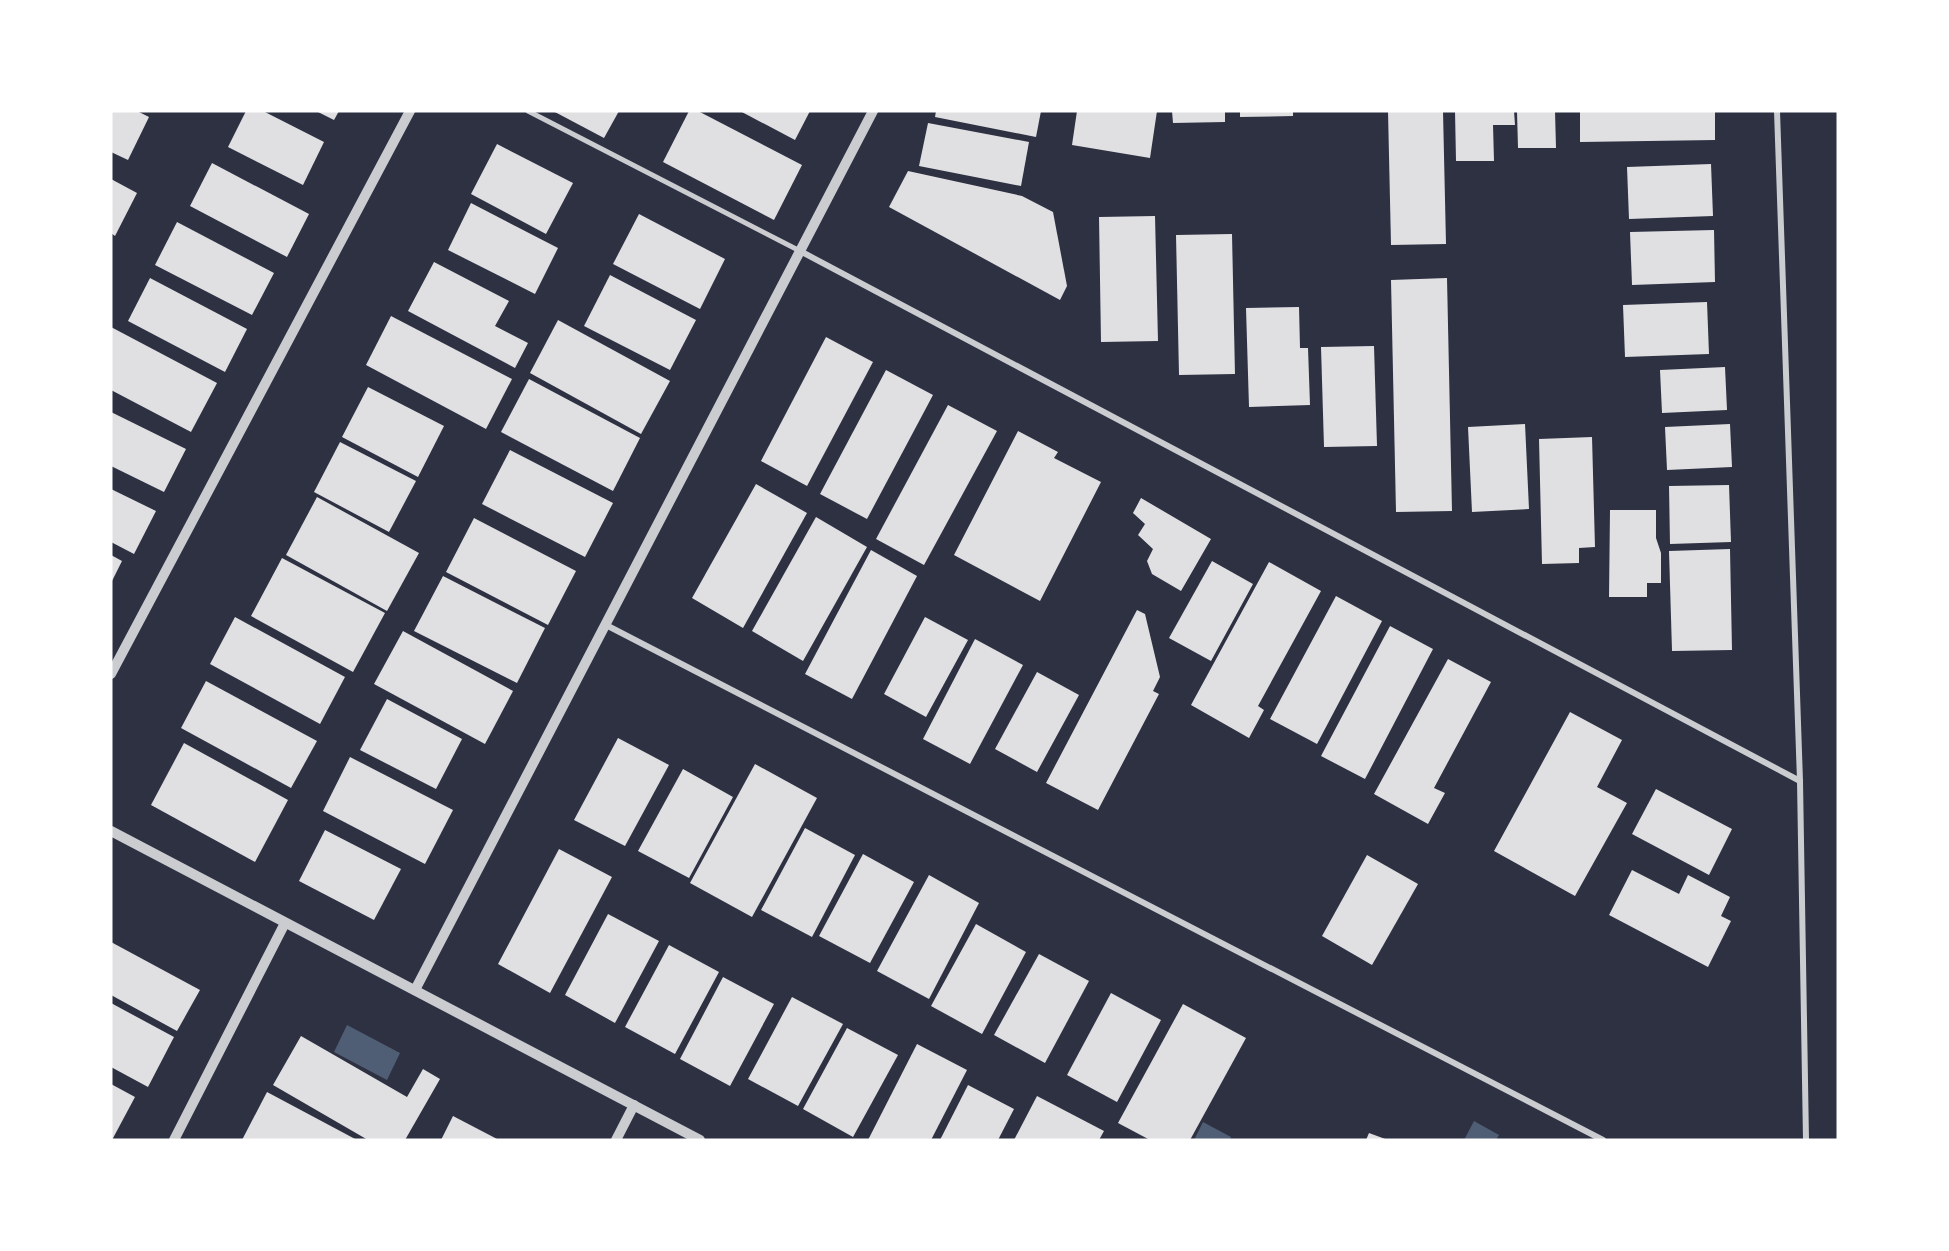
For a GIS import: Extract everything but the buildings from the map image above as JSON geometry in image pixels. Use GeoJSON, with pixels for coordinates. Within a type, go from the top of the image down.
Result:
{"type":"FeatureCollection","features":[{"type":"Feature","properties":{"kind":"street"},"geometry":{"type":"LineString","coordinates":[[111,674],[411,111]]}},
{"type":"Feature","properties":{"kind":"street"},"geometry":{"type":"LineString","coordinates":[[528,111],[800,251],[1800,781]]}},
{"type":"Feature","properties":{"kind":"street"},"geometry":{"type":"LineString","coordinates":[[415,990],[873,111]]}},
{"type":"Feature","properties":{"kind":"street"},"geometry":{"type":"LineString","coordinates":[[1777,111],[1800,781],[1806,1140]]}},
{"type":"Feature","properties":{"kind":"street"},"geometry":{"type":"LineString","coordinates":[[606,625],[1603,1140]]}},
{"type":"Feature","properties":{"kind":"street"},"geometry":{"type":"LineString","coordinates":[[111,831],[700,1140]]}},
{"type":"Feature","properties":{"kind":"street"},"geometry":{"type":"LineString","coordinates":[[174,1140],[285,922]]}},
{"type":"Feature","properties":{"kind":"street"},"geometry":{"type":"LineString","coordinates":[[616,1140],[634,1105]]}},
{"type":"Feature","properties":{"kind":"water"},"geometry":{"type":"Polygon","coordinates":[[[347,1025],[400,1053],[387,1080],[334,1052],[347,1025]]]}},
{"type":"Feature","properties":{"kind":"water"},"geometry":{"type":"Polygon","coordinates":[[[1474,1121],[1499,1135],[1496,1140],[1464,1140],[1474,1121]]]}},
{"type":"Feature","properties":{"kind":"water"},"geometry":{"type":"Polygon","coordinates":[[[1203,1122],[1231,1137],[1230,1140],[1194,1140],[1203,1122]]]}}]}
